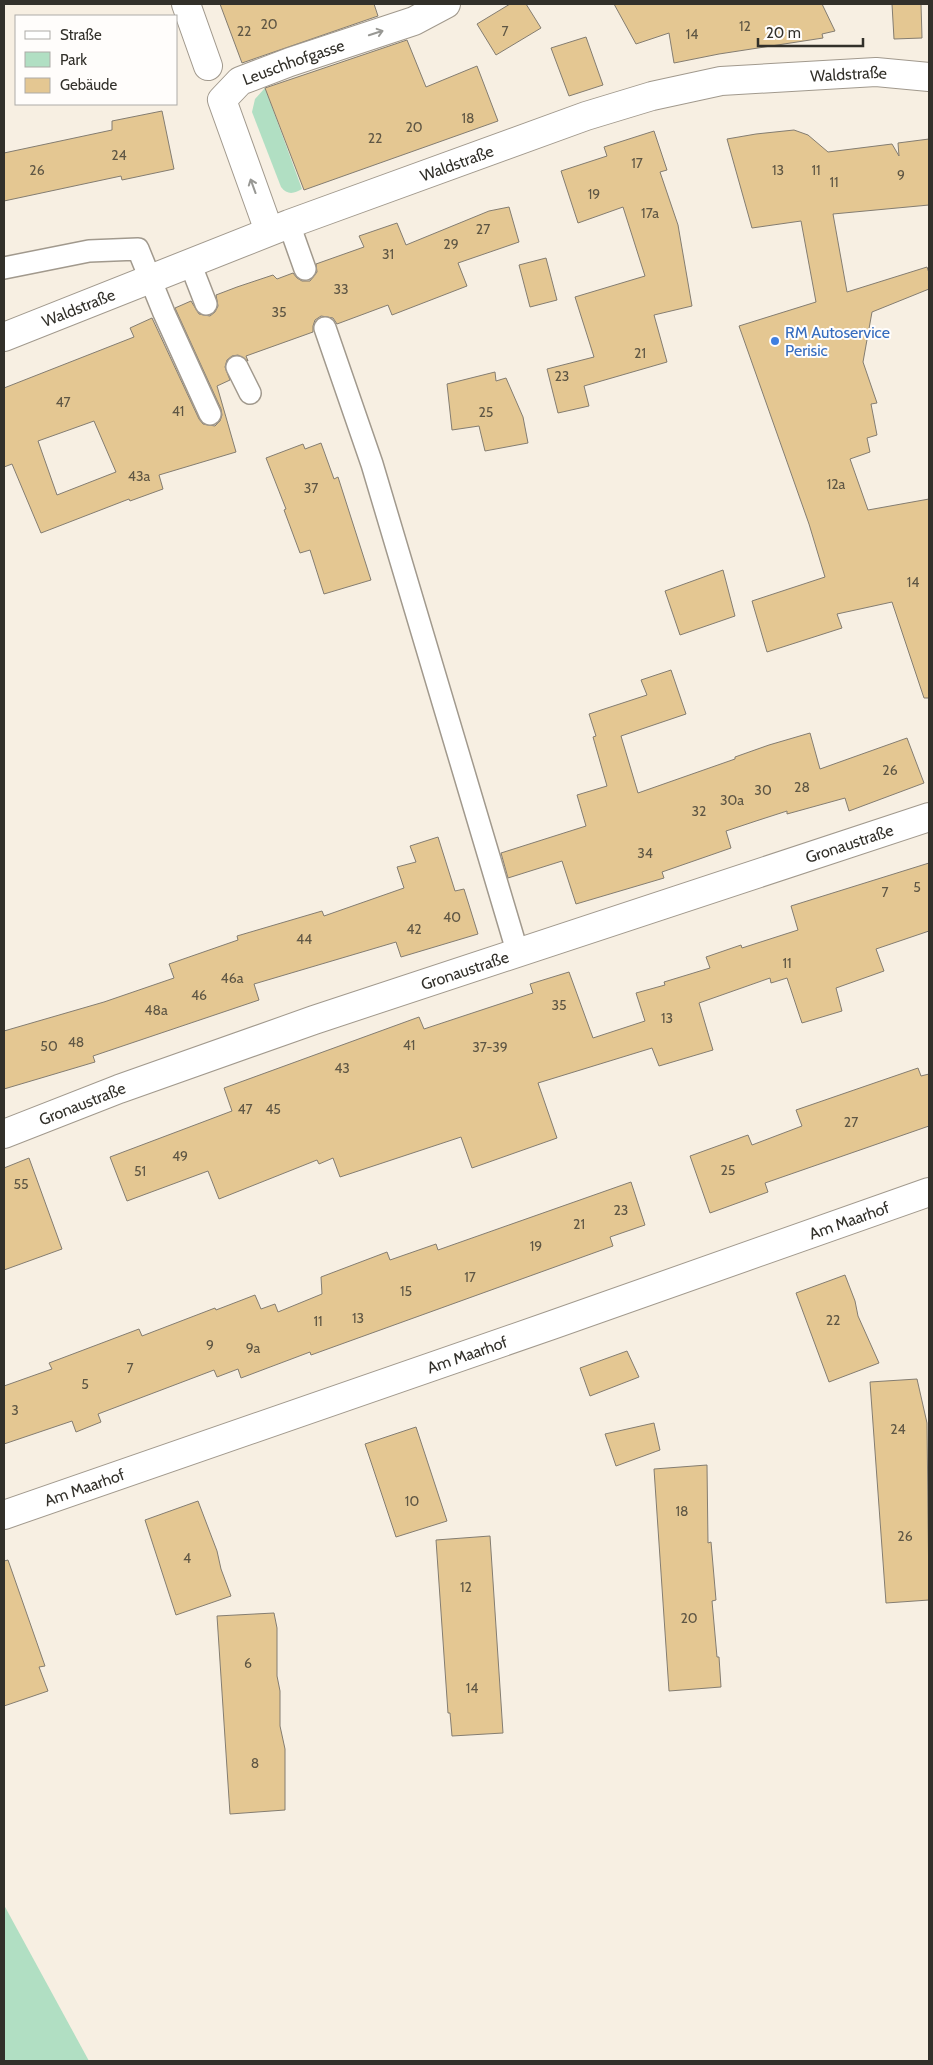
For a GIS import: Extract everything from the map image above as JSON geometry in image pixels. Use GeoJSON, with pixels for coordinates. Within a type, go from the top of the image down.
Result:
{"type":"FeatureCollection","features":[{"type":"Feature","properties":{"kind":"street"},"geometry":{"type":"LineString","coordinates":[[186,4],[208,66]]}},
{"type":"Feature","properties":{"kind":"street","name":"Leuschhofgasse"},"geometry":{"type":"LineString","coordinates":[[279,227],[222,100],[240,81],[290,62],[414,21],[446,4]]}},
{"type":"Feature","properties":{"kind":"street","name":"Waldstraße"},"geometry":{"type":"LineString","coordinates":[[4,337],[279,227],[586,116],[652,96],[721,81],[876,72],[929,77]]}},
{"type":"Feature","properties":{"kind":"street","name":"Gronaustraße"},"geometry":{"type":"LineString","coordinates":[[4,1134],[119,1089],[314,1020],[929,817]]}},
{"type":"Feature","properties":{"kind":"street","name":"Am Maarhof"},"geometry":{"type":"LineString","coordinates":[[4,1515],[552,1326],[929,1192]]}},
{"type":"Feature","properties":{"kind":"lane"},"geometry":{"type":"LineString","coordinates":[[279,227],[304,269]]}},
{"type":"Feature","properties":{"kind":"lane"},"geometry":{"type":"LineString","coordinates":[[4,268],[89,251],[138,249],[164,313],[210,414]]}},
{"type":"Feature","properties":{"kind":"lane"},"geometry":{"type":"LineString","coordinates":[[190,263],[206,304]]}},
{"type":"Feature","properties":{"kind":"lane"},"geometry":{"type":"LineString","coordinates":[[325,328],[372,464],[518,954]]}},
{"type":"Feature","properties":{"kind":"lane"},"geometry":{"type":"LineString","coordinates":[[237,367],[250,393]]}},
{"type":"Feature","properties":{"kind":"green space"},"geometry":{"type":"Polygon","coordinates":[[[265,88],[302,189],[296,192],[288,192],[281,187],[252,112],[255,99],[265,88]]]}},
{"type":"Feature","properties":{"kind":"green space"},"geometry":{"type":"Polygon","coordinates":[[[4,1905],[89,2061],[4,2061],[4,1905]]]}},
{"type":"Feature","properties":{"kind":"building"},"geometry":{"type":"Polygon","coordinates":[[[220,4],[374,4],[378,16],[242,63],[220,4]]]}},
{"type":"Feature","properties":{"kind":"building"},"geometry":{"type":"Polygon","coordinates":[[[510,4],[526,4],[541,28],[496,55],[477,24],[510,4]]]}},
{"type":"Feature","properties":{"kind":"building"},"geometry":{"type":"Polygon","coordinates":[[[614,4],[822,4],[835,31],[822,34],[823,38],[674,63],[669,33],[636,44],[614,4]]]}},
{"type":"Feature","properties":{"kind":"building"},"geometry":{"type":"Polygon","coordinates":[[[892,4],[921,4],[922,38],[894,39],[892,4]]]}},
{"type":"Feature","properties":{"kind":"building"},"geometry":{"type":"Polygon","coordinates":[[[586,37],[603,85],[569,96],[551,48],[586,37]]]}},
{"type":"Feature","properties":{"kind":"building"},"geometry":{"type":"Polygon","coordinates":[[[407,40],[426,87],[477,66],[498,121],[304,190],[265,88],[407,40]]]}},
{"type":"Feature","properties":{"kind":"building"},"geometry":{"type":"Polygon","coordinates":[[[162,111],[174,169],[122,180],[121,176],[4,201],[4,153],[112,130],[112,121],[162,111]]]}},
{"type":"Feature","properties":{"kind":"building"},"geometry":{"type":"Polygon","coordinates":[[[794,130],[808,135],[828,152],[892,144],[899,156],[898,143],[929,139],[929,205],[833,214],[847,292],[927,267],[929,273],[929,289],[872,312],[863,362],[877,403],[871,404],[877,435],[867,438],[870,452],[850,459],[868,510],[929,499],[929,698],[924,698],[892,602],[837,614],[842,628],[767,652],[752,601],[825,577],[809,524],[739,326],[816,302],[801,221],[752,228],[727,139],[794,130]]]}},
{"type":"Feature","properties":{"kind":"building"},"geometry":{"type":"Polygon","coordinates":[[[654,131],[667,170],[660,172],[678,225],[692,306],[654,315],[667,362],[584,386],[589,406],[558,413],[547,369],[594,357],[575,297],[645,276],[623,207],[578,223],[561,171],[607,156],[604,147],[654,131]]]}},
{"type":"Feature","properties":{"kind":"building"},"geometry":{"type":"Polygon","coordinates":[[[509,207],[519,242],[458,263],[467,286],[392,315],[388,305],[337,324],[333,318],[321,316],[315,320],[313,332],[246,356],[248,361],[238,355],[232,356],[227,360],[225,367],[230,380],[217,386],[236,452],[159,475],[163,489],[130,501],[129,499],[41,533],[12,464],[4,467],[4,388],[134,337],[130,328],[152,318],[199,419],[203,424],[215,426],[220,421],[221,409],[175,308],[191,301],[199,314],[210,316],[218,306],[216,295],[237,287],[273,275],[277,279],[293,273],[302,281],[310,281],[317,272],[316,264],[364,247],[359,236],[397,223],[406,245],[489,211],[509,207]],[[94,421],[38,441],[57,495],[116,472],[94,421]]]}},
{"type":"Feature","properties":{"kind":"building"},"geometry":{"type":"Polygon","coordinates":[[[546,258],[557,300],[530,307],[519,265],[546,258]]]}},
{"type":"Feature","properties":{"kind":"building"},"geometry":{"type":"Polygon","coordinates":[[[495,372],[496,381],[506,378],[523,417],[528,443],[485,451],[479,426],[452,430],[447,384],[495,372]]]}},
{"type":"Feature","properties":{"kind":"building"},"geometry":{"type":"Polygon","coordinates":[[[321,443],[334,479],[338,477],[371,580],[324,594],[310,550],[300,553],[284,510],[286,509],[266,458],[303,444],[305,449],[321,443]]]}},
{"type":"Feature","properties":{"kind":"building"},"geometry":{"type":"Polygon","coordinates":[[[723,570],[735,616],[680,635],[665,591],[723,570]]]}},
{"type":"Feature","properties":{"kind":"building"},"geometry":{"type":"Polygon","coordinates":[[[671,670],[686,714],[621,736],[638,793],[769,745],[810,733],[820,769],[907,738],[924,783],[849,811],[845,798],[787,814],[787,811],[726,831],[731,848],[662,872],[664,878],[576,904],[562,861],[508,878],[501,853],[586,826],[577,795],[607,786],[593,737],[596,736],[589,714],[647,695],[641,680],[671,670]]]}},
{"type":"Feature","properties":{"kind":"building"},"geometry":{"type":"Polygon","coordinates":[[[438,837],[455,891],[464,889],[478,934],[401,957],[396,942],[254,984],[259,1000],[93,1056],[95,1062],[4,1089],[4,1031],[104,1002],[174,978],[169,964],[238,940],[237,936],[322,911],[324,916],[404,888],[397,867],[416,862],[410,846],[438,837]]]}},
{"type":"Feature","properties":{"kind":"building"},"geometry":{"type":"Polygon","coordinates":[[[929,863],[929,931],[876,949],[884,971],[836,988],[842,1011],[802,1023],[787,978],[771,983],[770,978],[699,1003],[713,1050],[659,1066],[652,1048],[538,1083],[557,1138],[472,1168],[461,1137],[340,1177],[333,1158],[319,1164],[317,1160],[219,1199],[208,1171],[127,1201],[110,1157],[232,1111],[224,1088],[419,1017],[424,1029],[533,993],[530,984],[569,972],[593,1038],[645,1021],[636,993],[665,985],[664,982],[710,968],[706,957],[741,945],[742,948],[798,930],[791,906],[929,863]]]}},
{"type":"Feature","properties":{"kind":"building"},"geometry":{"type":"Polygon","coordinates":[[[918,1068],[921,1076],[929,1074],[929,1126],[765,1183],[768,1192],[710,1213],[690,1156],[748,1135],[752,1145],[802,1126],[796,1110],[918,1068]]]}},
{"type":"Feature","properties":{"kind":"building"},"geometry":{"type":"Polygon","coordinates":[[[29,1158],[62,1249],[4,1270],[4,1168],[29,1158]]]}},
{"type":"Feature","properties":{"kind":"building"},"geometry":{"type":"Polygon","coordinates":[[[631,1182],[645,1225],[610,1237],[613,1246],[311,1355],[310,1352],[241,1378],[238,1369],[217,1377],[214,1370],[98,1414],[101,1422],[76,1432],[72,1421],[4,1444],[4,1386],[52,1369],[49,1363],[139,1329],[142,1336],[255,1295],[261,1309],[275,1304],[278,1312],[322,1294],[321,1277],[387,1252],[390,1260],[436,1244],[438,1250],[631,1182]]]}},
{"type":"Feature","properties":{"kind":"building"},"geometry":{"type":"Polygon","coordinates":[[[845,1275],[855,1301],[858,1316],[879,1363],[829,1382],[796,1293],[845,1275]]]}},
{"type":"Feature","properties":{"kind":"building"},"geometry":{"type":"Polygon","coordinates":[[[627,1351],[639,1377],[590,1396],[580,1368],[627,1351]]]}},
{"type":"Feature","properties":{"kind":"building"},"geometry":{"type":"Polygon","coordinates":[[[917,1379],[927,1423],[929,1600],[886,1603],[870,1382],[917,1379]]]}},
{"type":"Feature","properties":{"kind":"building"},"geometry":{"type":"Polygon","coordinates":[[[654,1423],[660,1450],[616,1466],[605,1434],[654,1423]]]}},
{"type":"Feature","properties":{"kind":"building"},"geometry":{"type":"Polygon","coordinates":[[[416,1427],[447,1521],[396,1537],[365,1444],[416,1427]]]}},
{"type":"Feature","properties":{"kind":"building"},"geometry":{"type":"Polygon","coordinates":[[[707,1465],[708,1543],[711,1542],[716,1600],[712,1601],[721,1687],[669,1691],[654,1469],[707,1465]]]}},
{"type":"Feature","properties":{"kind":"building"},"geometry":{"type":"Polygon","coordinates":[[[198,1501],[217,1551],[221,1569],[231,1596],[176,1615],[145,1520],[198,1501]]]}},
{"type":"Feature","properties":{"kind":"building"},"geometry":{"type":"Polygon","coordinates":[[[490,1536],[503,1733],[452,1736],[450,1713],[448,1713],[436,1540],[490,1536]]]}},
{"type":"Feature","properties":{"kind":"building"},"geometry":{"type":"Polygon","coordinates":[[[8,1560],[45,1666],[39,1667],[48,1691],[4,1706],[4,1561],[8,1560]]]}},
{"type":"Feature","properties":{"kind":"building"},"geometry":{"type":"Polygon","coordinates":[[[274,1613],[277,1628],[280,1726],[285,1749],[285,1810],[230,1814],[217,1616],[274,1613]]]}},
{"type":"Feature","properties":{"kind":"place","name":"RM Autoservice Perisic"},"geometry":{"type":"Point","coordinates":[775,341]}}]}
